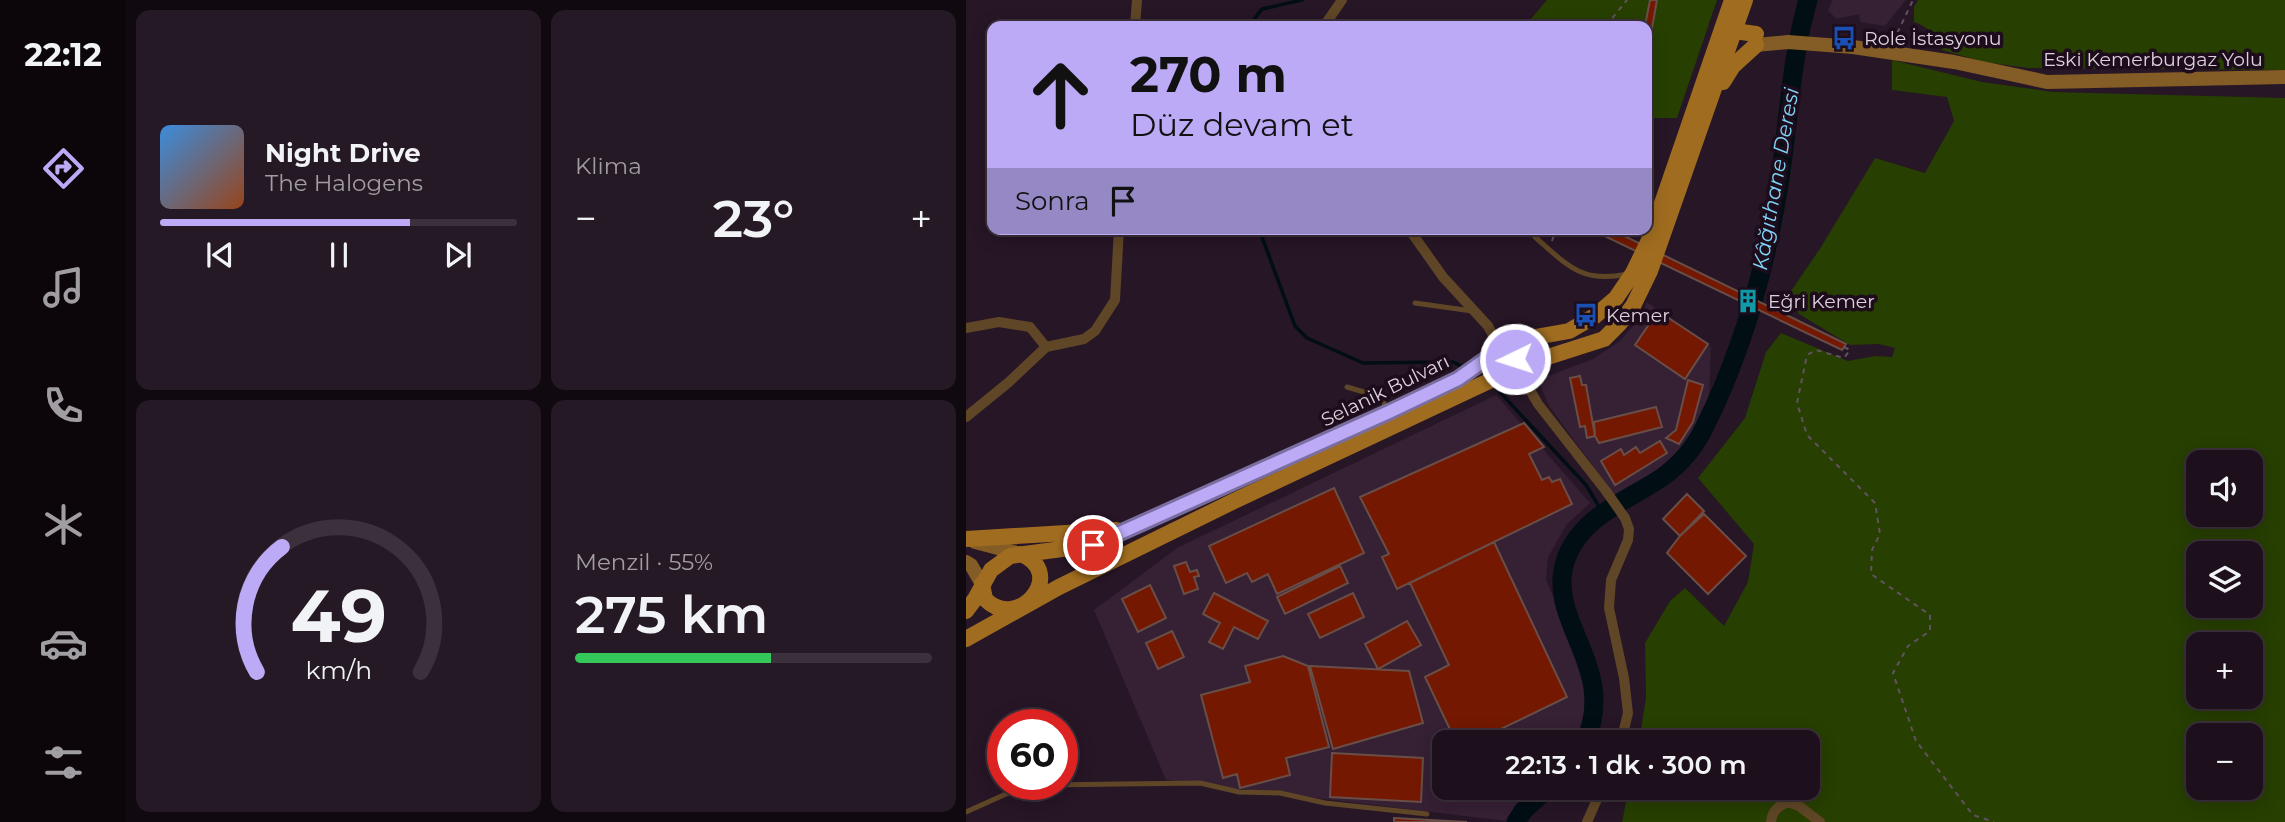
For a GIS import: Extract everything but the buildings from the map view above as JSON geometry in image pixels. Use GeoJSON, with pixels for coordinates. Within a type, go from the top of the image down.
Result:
{"type":"FeatureCollection","features":[{"type":"Feature","properties":{"kind":"main road"},"geometry":{"type":"LineString","coordinates":[[1740,1],[1729,33],[1741,43],[1756,39]]}},
{"type":"Feature","properties":{"kind":"main road"},"geometry":{"type":"LineString","coordinates":[[1740,1],[1756,39]]}},
{"type":"Feature","properties":{"kind":"main road","name":"Selanik Bulvarı"},"geometry":{"type":"LineString","coordinates":[[966,639],[1027,604],[1201,517],[1523,365],[1604,338],[1633,306],[1650,271],[1710,100],[1729,33]]}},
{"type":"Feature","properties":{"kind":"main road","name":"Selanik Bulvarı"},"geometry":{"type":"LineString","coordinates":[[1652,233],[1729,33]]}},
{"type":"Feature","properties":{"kind":"main road","name":"Eski Kemerburgaz Yolu"},"geometry":{"type":"LineString","coordinates":[[1756,39],[1888,52],[1954,62],[2048,82],[2285,77]]}},
{"type":"Feature","properties":{"kind":"main road"},"geometry":{"type":"LineString","coordinates":[[1710,100],[1756,39]]}},
{"type":"Feature","properties":{"kind":"main road","name":"Selanik Bulvarı"},"geometry":{"type":"LineString","coordinates":[[1021,554],[1093,545],[1389,412],[1458,379],[1499,351],[1525,339],[1569,331],[1595,316],[1616,298],[1633,273],[1651,235]]}},
{"type":"Feature","properties":{"kind":"main road"},"geometry":{"type":"LineString","coordinates":[[1499,351],[1523,365],[1541,345],[1569,331]]}},
{"type":"Feature","properties":{"kind":"main road"},"geometry":{"type":"LineString","coordinates":[[1191,502],[1201,517]]}},
{"type":"Feature","properties":{"kind":"main road"},"geometry":{"type":"LineString","coordinates":[[966,539],[1132,529]]}},
{"type":"Feature","properties":{"kind":"main road"},"geometry":{"type":"LineString","coordinates":[[966,539],[1021,554],[1035,562],[1040,574],[1036,593],[1027,604],[1009,609],[996,607],[985,598],[982,584],[971,565],[966,562]]}},
{"type":"Feature","properties":{"kind":"main road"},"geometry":{"type":"LineString","coordinates":[[966,611],[991,570],[1001,560],[1021,554]]}},
{"type":"Feature","properties":{"kind":"street"},"geometry":{"type":"LineString","coordinates":[[1135,21],[1137,0]]}},
{"type":"Feature","properties":{"kind":"street"},"geometry":{"type":"LineString","coordinates":[[1327,21],[1342,0]]}},
{"type":"Feature","properties":{"kind":"street"},"geometry":{"type":"LineString","coordinates":[[966,417],[1046,347],[1084,339],[1095,331],[1115,300],[1119,235]]}},
{"type":"Feature","properties":{"kind":"street"},"geometry":{"type":"LineString","coordinates":[[1413,235],[1443,276],[1488,326],[1499,351]]}},
{"type":"Feature","properties":{"kind":"street"},"geometry":{"type":"LineString","coordinates":[[966,328],[999,322],[1030,327],[1046,347]]}},
{"type":"Feature","properties":{"kind":"street"},"geometry":{"type":"LineString","coordinates":[[1523,365],[1530,390],[1538,404],[1606,491],[1625,518],[1629,529],[1628,540],[1611,580],[1609,608],[1629,713],[1624,730]]}},
{"type":"Feature","properties":{"kind":"street"},"geometry":{"type":"LineString","coordinates":[[1587,822],[1597,800]]}},
{"type":"Feature","properties":{"kind":"street"},"geometry":{"type":"LineString","coordinates":[[1771,822],[1772,814],[1779,806],[1788,802],[1799,806],[1820,822]]}},
{"type":"Feature","properties":{"kind":"lane"},"geometry":{"type":"LineString","coordinates":[[1535,237],[1578,272],[1609,278],[1633,273]]}},
{"type":"Feature","properties":{"kind":"lane"},"geometry":{"type":"LineString","coordinates":[[1415,303],[1475,311]]}},
{"type":"Feature","properties":{"kind":"lane"},"geometry":{"type":"LineString","coordinates":[[1346,387],[1381,397],[1389,412]]}},
{"type":"Feature","properties":{"kind":"lane"},"geometry":{"type":"LineString","coordinates":[[966,812],[1006,794],[1044,785],[1200,783],[1240,792],[1280,793],[1325,803],[1427,814]]}},
{"type":"Feature","properties":{"kind":"path"},"geometry":{"type":"LineString","coordinates":[[1610,21],[1627,0]]}},
{"type":"Feature","properties":{"kind":"path"},"geometry":{"type":"LineString","coordinates":[[1888,52],[1913,0]]}},
{"type":"Feature","properties":{"kind":"path"},"geometry":{"type":"LineString","coordinates":[[1549,249],[1554,235]]}},
{"type":"Feature","properties":{"kind":"path"},"geometry":{"type":"LineString","coordinates":[[1844,347],[1850,351],[1844,358],[1816,350],[1807,355],[1797,403],[1807,435],[1875,503],[1880,534],[1872,550],[1871,574],[1930,615],[1930,631],[1908,646],[1893,673],[1916,741],[1973,815],[1994,822]]}},
{"type":"Feature","properties":{"kind":"shaded area"},"geometry":{"type":"Polygon","coordinates":[[[1832,0],[1906,0],[1885,26],[1860,22],[1859,14],[1837,19],[1828,11],[1832,0]]]}},
{"type":"Feature","properties":{"kind":"shaded area"},"geometry":{"type":"Polygon","coordinates":[[[1647,302],[1711,347],[1709,397],[1704,420],[1693,441],[1673,461],[1648,479],[1615,496],[1549,406],[1538,380],[1593,359],[1620,341],[1642,316],[1647,302]]]}},
{"type":"Feature","properties":{"kind":"shaded area"},"geometry":{"type":"Polygon","coordinates":[[[1496,395],[1590,503],[1567,524],[1548,557],[1546,580],[1564,621],[1590,704],[1584,726],[1580,730],[1432,730],[1432,800],[1523,800],[1506,821],[1166,780],[1094,610],[1177,548],[1496,395]]]}},
{"type":"Feature","properties":{"kind":"green space"},"geometry":{"type":"Polygon","coordinates":[[[1547,0],[1717,0],[1677,118],[1652,118],[1652,21],[1529,21],[1547,0]]]}},
{"type":"Feature","properties":{"kind":"green space"},"geometry":{"type":"Polygon","coordinates":[[[1918,0],[2285,0],[2285,70],[2028,68],[1984,62],[1942,50],[1942,40],[1914,22],[1914,7],[1918,0]]]}},
{"type":"Feature","properties":{"kind":"green space"},"geometry":{"type":"Polygon","coordinates":[[[1892,60],[1982,82],[2053,92],[2285,98],[2285,822],[1622,822],[1627,800],[1820,800],[1820,730],[1641,730],[1646,698],[1645,643],[1670,601],[1685,588],[1724,626],[1748,582],[1754,544],[1698,478],[1745,418],[1766,352],[1781,333],[1848,361],[1875,356],[1892,357],[1895,348],[1879,344],[1850,345],[1799,314],[1787,297],[1875,158],[1925,173],[1954,121],[1947,97],[1892,90],[1892,60]]]}},
{"type":"Feature","properties":{"kind":"waterway"},"geometry":{"type":"LineString","coordinates":[[1253,21],[1262,9],[1302,0]]}},
{"type":"Feature","properties":{"kind":"waterway","name":"Kâğıthane Deresi"},"geometry":{"type":"LineString","coordinates":[[1589,730],[1593,715],[1593,690],[1588,667],[1564,603],[1562,582],[1566,559],[1582,531],[1606,511],[1661,478],[1681,461],[1701,434],[1719,397],[1752,305],[1768,242],[1780,178],[1794,66],[1808,0]]}},
{"type":"Feature","properties":{"kind":"waterway"},"geometry":{"type":"LineString","coordinates":[[1261,235],[1295,326],[1307,338],[1363,363],[1453,362],[1461,366]]}},
{"type":"Feature","properties":{"kind":"waterway"},"geometry":{"type":"LineString","coordinates":[[1497,389],[1586,485],[1603,513]]}},
{"type":"Feature","properties":{"kind":"waterway","name":"Kâğıthane Deresi"},"geometry":{"type":"LineString","coordinates":[[1516,822],[1535,800]]}},
{"type":"Feature","properties":{"kind":"place","name":"Role İstasyonu"},"geometry":{"type":"Point","coordinates":[1844,38]}},
{"type":"Feature","properties":{"kind":"place","name":"Eğri Kemer"},"geometry":{"type":"Point","coordinates":[1748,301]}},
{"type":"Feature","properties":{"kind":"place","name":"Kemer"},"geometry":{"type":"Point","coordinates":[1586,315]}},
{"type":"Feature","properties":{"kind":"route"},"geometry":{"type":"LineString","coordinates":[[1093,545],[1334,438],[1458,379],[1496,352],[1515,359]]}}]}
